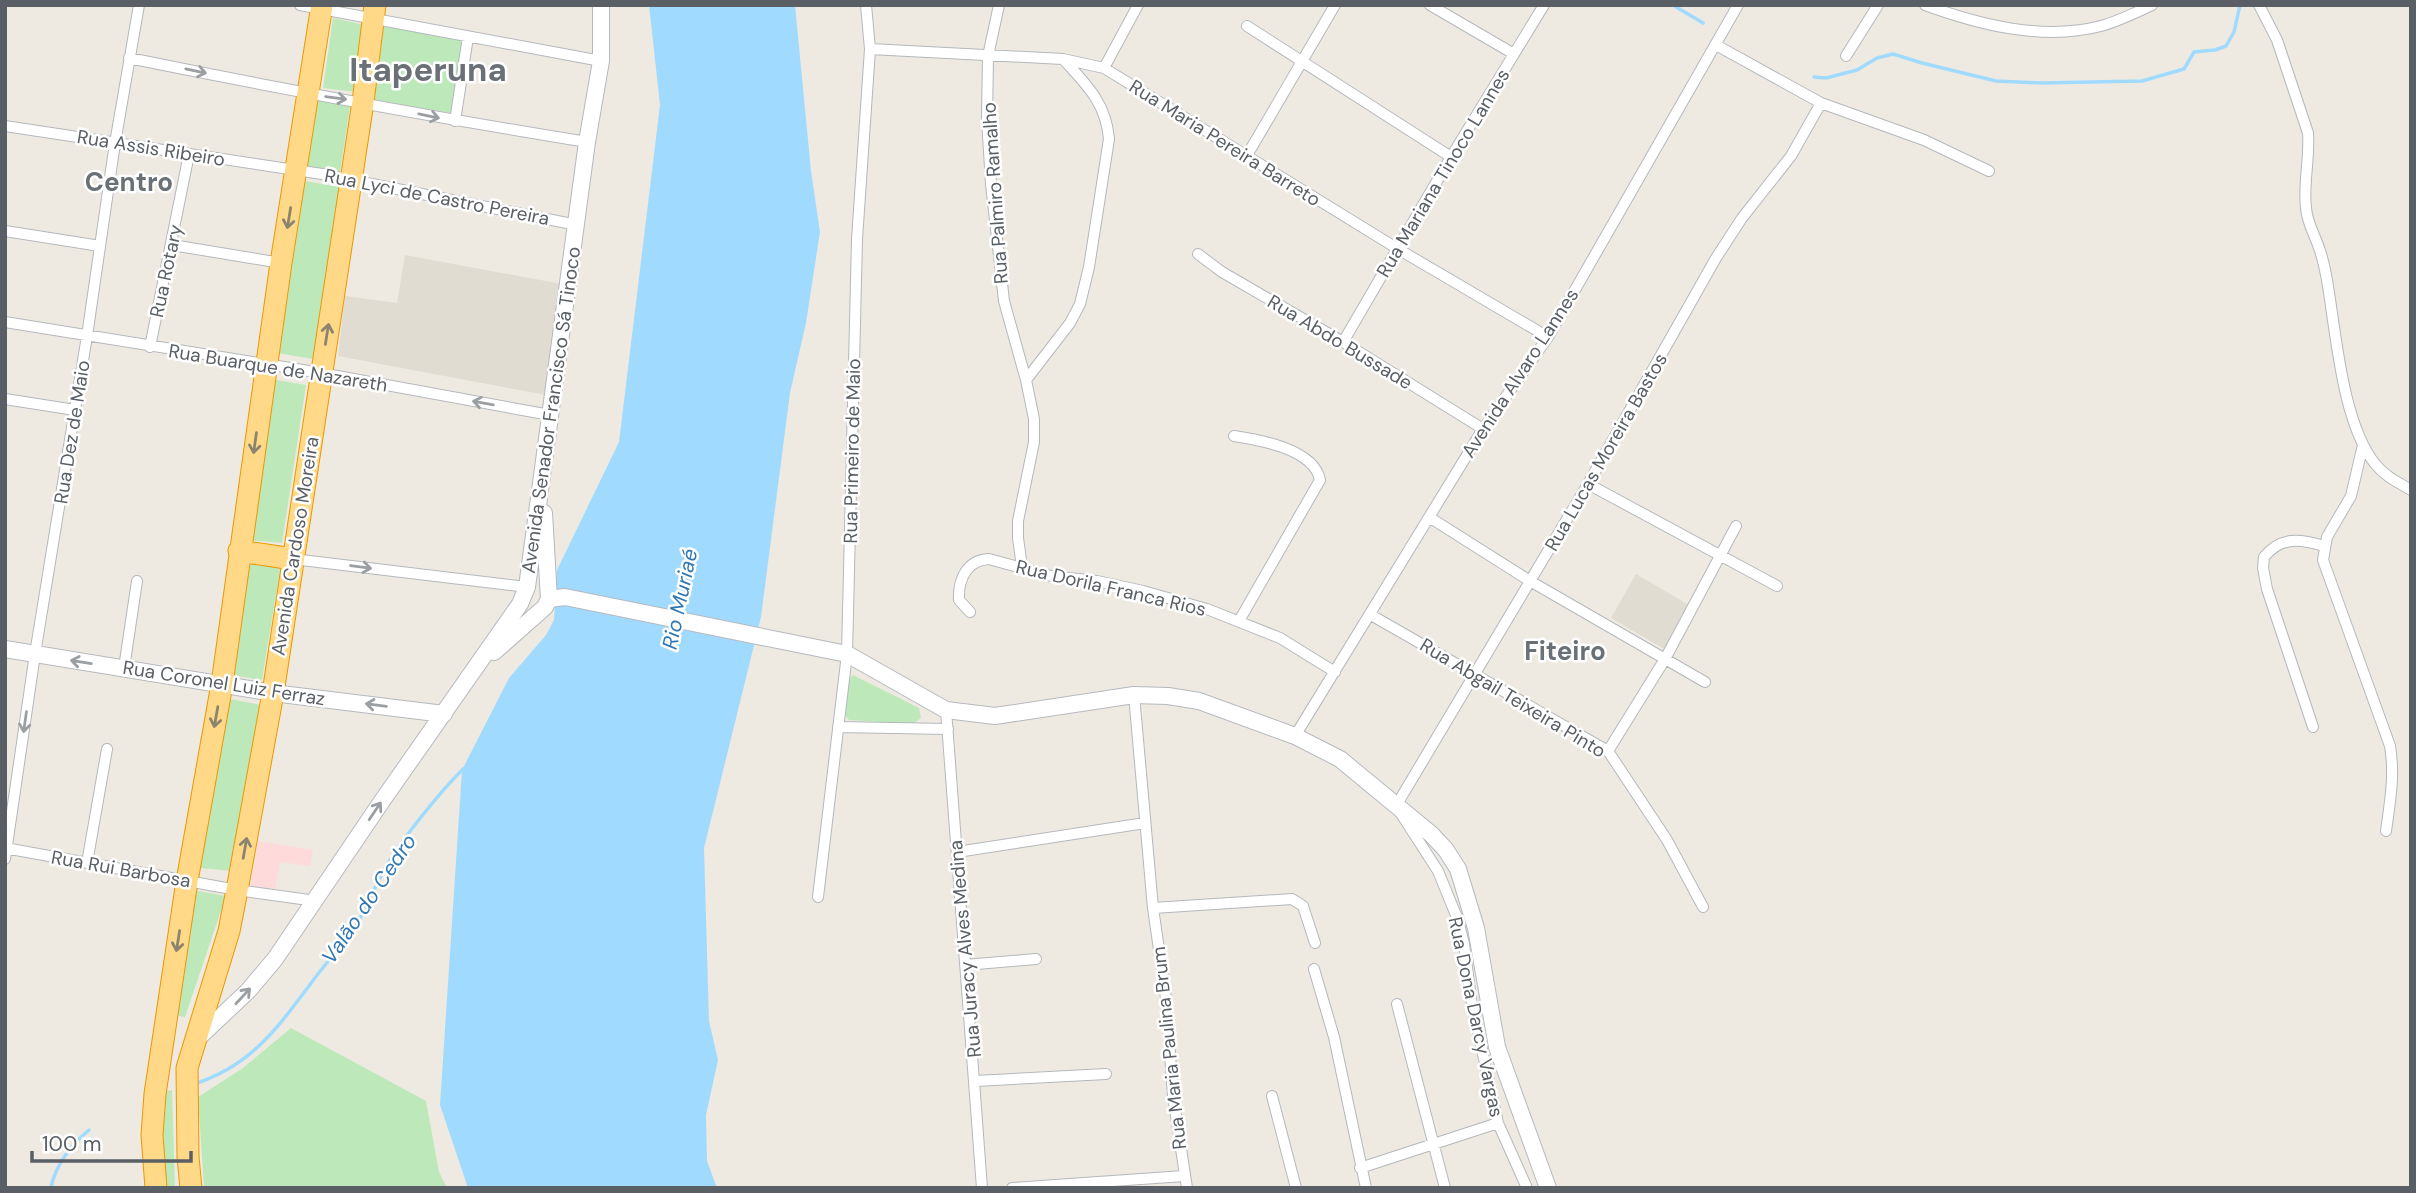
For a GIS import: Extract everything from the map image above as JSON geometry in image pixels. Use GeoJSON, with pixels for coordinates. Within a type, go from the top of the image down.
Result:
{"type":"FeatureCollection","features":[{"type":"Feature","properties":{"kind":"highway"},"geometry":{"type":"LineString","coordinates":[[156,1188],[152,1135],[158,1073],[187,881],[222,684],[281,263],[309,94],[315,7]]}},
{"type":"Feature","properties":{"kind":"highway","name":"Avenida Cardoso Moreira"},"geometry":{"type":"LineString","coordinates":[[191,1188],[186,1084],[194,1042],[229,931],[273,692],[363,102],[374,12]]}},
{"type":"Feature","properties":{"kind":"highway"},"geometry":{"type":"LineString","coordinates":[[239,551],[293,559]]}},
{"type":"Feature","properties":{"kind":"highway"},"geometry":{"type":"LineString","coordinates":[[158,1073],[170,1067],[177,1068],[186,1084]]}},
{"type":"Feature","properties":{"kind":"street","name":"Rua Dez de Maio"},"geometry":{"type":"LineString","coordinates":[[6,852],[115,143],[139,5]]}},
{"type":"Feature","properties":{"kind":"street","name":"Avenida Senador Francisco Sá Tinoco"},"geometry":{"type":"LineString","coordinates":[[194,1042],[248,991],[275,959],[520,604],[527,587],[587,142],[601,61],[601,5]]}},
{"type":"Feature","properties":{"kind":"street","name":"Rua Primeiro de Maio"},"geometry":{"type":"LineString","coordinates":[[818,897],[847,654],[857,239],[870,49],[866,5]]}},
{"type":"Feature","properties":{"kind":"street","name":"Rua Palmiro Ramalho"},"geometry":{"type":"LineString","coordinates":[[999,5],[988,56],[988,145],[1004,301],[1034,419],[1034,442],[1018,521],[1023,567]]}},
{"type":"Feature","properties":{"kind":"street"},"geometry":{"type":"LineString","coordinates":[[1104,68],[1138,5]]}},
{"type":"Feature","properties":{"kind":"street"},"geometry":{"type":"LineString","coordinates":[[1246,157],[1335,5]]}},
{"type":"Feature","properties":{"kind":"street"},"geometry":{"type":"LineString","coordinates":[[1430,5],[1514,54]]}},
{"type":"Feature","properties":{"kind":"street","name":"Rua Mariana Tinoco Lannes"},"geometry":{"type":"LineString","coordinates":[[1343,342],[1544,5]]}},
{"type":"Feature","properties":{"kind":"street","name":"Avenida Alvaro Lannes"},"geometry":{"type":"LineString","coordinates":[[1295,736],[1483,429],[1548,337],[1738,5]]}},
{"type":"Feature","properties":{"kind":"street"},"geometry":{"type":"LineString","coordinates":[[1846,56],[1878,5]]}},
{"type":"Feature","properties":{"kind":"street"},"geometry":{"type":"LineString","coordinates":[[1924,5],[2014,29],[2046,32],[2100,26],[2123,19],[2152,5]]}},
{"type":"Feature","properties":{"kind":"street"},"geometry":{"type":"LineString","coordinates":[[2259,5],[2277,40],[2304,117],[2309,148],[2305,207],[2308,222],[2320,250],[2342,372],[2363,445],[2383,472],[2408,487]]}},
{"type":"Feature","properties":{"kind":"street"},"geometry":{"type":"LineString","coordinates":[[315,7],[374,12],[468,37],[601,61]]}},
{"type":"Feature","properties":{"kind":"street"},"geometry":{"type":"LineString","coordinates":[[1247,26],[1451,157]]}},
{"type":"Feature","properties":{"kind":"street"},"geometry":{"type":"LineString","coordinates":[[455,121],[468,37]]}},
{"type":"Feature","properties":{"kind":"street"},"geometry":{"type":"LineString","coordinates":[[1716,45],[1821,103],[1924,140],[1989,171]]}},
{"type":"Feature","properties":{"kind":"street","name":"Rua Maria Pereira Barreto"},"geometry":{"type":"LineString","coordinates":[[870,49],[1063,59],[1104,68],[1246,157],[1548,337]]}},
{"type":"Feature","properties":{"kind":"street"},"geometry":{"type":"LineString","coordinates":[[129,58],[455,121],[587,142]]}},
{"type":"Feature","properties":{"kind":"street"},"geometry":{"type":"LineString","coordinates":[[1026,380],[1070,323],[1080,304],[1090,267],[1108,151],[1108,122],[1103,107],[1063,59]]}},
{"type":"Feature","properties":{"kind":"street","name":"Rua Lucas Moreira Bastos"},"geometry":{"type":"LineString","coordinates":[[1396,806],[1588,484],[1716,258],[1742,218],[1791,156],[1821,103]]}},
{"type":"Feature","properties":{"kind":"street","name":"Rua Assis Ribeiro"},"geometry":{"type":"LineString","coordinates":[[5,126],[297,171]]}},
{"type":"Feature","properties":{"kind":"street","name":"Rua Rotary"},"geometry":{"type":"LineString","coordinates":[[150,347],[189,154]]}},
{"type":"Feature","properties":{"kind":"street","name":"Rua Lyci de Castro Pereira"},"geometry":{"type":"LineString","coordinates":[[297,171],[351,179],[577,225]]}},
{"type":"Feature","properties":{"kind":"street"},"geometry":{"type":"LineString","coordinates":[[5,232],[100,246]]}},
{"type":"Feature","properties":{"kind":"street"},"geometry":{"type":"LineString","coordinates":[[172,245],[281,263]]}},
{"type":"Feature","properties":{"kind":"street","name":"Rua Abdo Bussade"},"geometry":{"type":"LineString","coordinates":[[1198,254],[1222,272],[1343,342],[1483,429]]}},
{"type":"Feature","properties":{"kind":"street","name":"Rua Buarque de Nazareth"},"geometry":{"type":"LineString","coordinates":[[5,322],[321,373],[550,415]]}},
{"type":"Feature","properties":{"kind":"street"},"geometry":{"type":"LineString","coordinates":[[5,399],[75,410]]}},
{"type":"Feature","properties":{"kind":"street"},"geometry":{"type":"LineString","coordinates":[[1234,436],[1265,441],[1287,449],[1313,466],[1320,480],[1238,621]]}},
{"type":"Feature","properties":{"kind":"street"},"geometry":{"type":"LineString","coordinates":[[2363,445],[2351,496],[2324,546],[2323,560],[2390,746],[2393,765],[2392,796],[2386,831]]}},
{"type":"Feature","properties":{"kind":"street"},"geometry":{"type":"LineString","coordinates":[[1588,484],[1777,586]]}},
{"type":"Feature","properties":{"kind":"street"},"geometry":{"type":"LineString","coordinates":[[475,668],[557,598],[541,494]]}},
{"type":"Feature","properties":{"kind":"street"},"geometry":{"type":"LineString","coordinates":[[1429,517],[1530,581],[1705,682]]}},
{"type":"Feature","properties":{"kind":"street"},"geometry":{"type":"LineString","coordinates":[[1608,751],[1665,659],[1736,526]]}},
{"type":"Feature","properties":{"kind":"street"},"geometry":{"type":"LineString","coordinates":[[2313,727],[2267,589],[2263,568],[2264,557],[2281,542],[2300,540],[2324,546]]}},
{"type":"Feature","properties":{"kind":"street"},"geometry":{"type":"LineString","coordinates":[[293,559],[527,587]]}},
{"type":"Feature","properties":{"kind":"street","name":"Rua Dorila Franca Rios"},"geometry":{"type":"LineString","coordinates":[[970,612],[959,600],[958,589],[965,571],[973,563],[989,559],[1051,576],[1097,581],[1143,591],[1207,609],[1280,638],[1335,672]]}},
{"type":"Feature","properties":{"kind":"street"},"geometry":{"type":"LineString","coordinates":[[124,668],[137,581]]}},
{"type":"Feature","properties":{"kind":"street","name":"Rua Dona Darcy Vargas"},"geometry":{"type":"LineString","coordinates":[[557,598],[847,654],[946,710],[995,716],[1134,695],[1199,701],[1295,736],[1339,760],[1396,806],[1438,872],[1458,920],[1464,944],[1471,999],[1497,1123],[1527,1188]]}},
{"type":"Feature","properties":{"kind":"street","name":"Rua Abgail Teixeira Pinto"},"geometry":{"type":"LineString","coordinates":[[1371,615],[1608,751],[1667,840],[1703,907]]}},
{"type":"Feature","properties":{"kind":"street","name":"Rua Coronel Luiz Ferraz"},"geometry":{"type":"LineString","coordinates":[[5,649],[273,692],[444,714]]}},
{"type":"Feature","properties":{"kind":"street","name":"Rua Maria Paulina Brum"},"geometry":{"type":"LineString","coordinates":[[1134,695],[1144,823],[1166,998],[1173,1096],[1187,1188]]}},
{"type":"Feature","properties":{"kind":"street","name":"Rua Juracy Alves Medina"},"geometry":{"type":"LineString","coordinates":[[946,710],[982,1188]]}},
{"type":"Feature","properties":{"kind":"street"},"geometry":{"type":"LineString","coordinates":[[838,726],[948,729]]}},
{"type":"Feature","properties":{"kind":"street"},"geometry":{"type":"LineString","coordinates":[[87,863],[107,749]]}},
{"type":"Feature","properties":{"kind":"street"},"geometry":{"type":"LineString","coordinates":[[1396,806],[1446,850],[1458,869],[1476,928],[1497,1047],[1548,1188]]}},
{"type":"Feature","properties":{"kind":"street"},"geometry":{"type":"LineString","coordinates":[[957,852],[1144,823]]}},
{"type":"Feature","properties":{"kind":"street","name":"Rua Rui Barbosa"},"geometry":{"type":"LineString","coordinates":[[6,852],[316,901]]}},
{"type":"Feature","properties":{"kind":"street"},"geometry":{"type":"LineString","coordinates":[[1153,908],[1292,899],[1303,906],[1315,943]]}},
{"type":"Feature","properties":{"kind":"street"},"geometry":{"type":"LineString","coordinates":[[965,965],[1037,959]]}},
{"type":"Feature","properties":{"kind":"street"},"geometry":{"type":"LineString","coordinates":[[1314,969],[1334,1037],[1366,1188]]}},
{"type":"Feature","properties":{"kind":"street"},"geometry":{"type":"LineString","coordinates":[[1397,1004],[1445,1188]]}},
{"type":"Feature","properties":{"kind":"street"},"geometry":{"type":"LineString","coordinates":[[975,1081],[1106,1074]]}},
{"type":"Feature","properties":{"kind":"street"},"geometry":{"type":"LineString","coordinates":[[1272,1096],[1296,1188]]}},
{"type":"Feature","properties":{"kind":"street"},"geometry":{"type":"LineString","coordinates":[[1360,1168],[1497,1123]]}},
{"type":"Feature","properties":{"kind":"street"},"geometry":{"type":"LineString","coordinates":[[1012,1188],[1184,1176]]}},
{"type":"Feature","properties":{"kind":"shaded area"},"geometry":{"type":"Polygon","coordinates":[[[405,255],[562,284],[546,395],[338,356],[345,296],[397,303],[405,255]]]}},
{"type":"Feature","properties":{"kind":"shaded area"},"geometry":{"type":"Polygon","coordinates":[[[1636,574],[1689,605],[1664,649],[1611,618],[1636,574]]]}},
{"type":"Feature","properties":{"kind":"shaded area"},"geometry":{"type":"Polygon","coordinates":[[[258,841],[313,850],[310,866],[280,862],[275,894],[250,890],[258,841]]]}},
{"type":"Feature","properties":{"kind":"green space"},"geometry":{"type":"Polygon","coordinates":[[[333,18],[365,25],[357,92],[323,88],[333,18]]]}},
{"type":"Feature","properties":{"kind":"green space"},"geometry":{"type":"Polygon","coordinates":[[[384,25],[463,38],[451,113],[372,100],[384,25]]]}},
{"type":"Feature","properties":{"kind":"green space"},"geometry":{"type":"Polygon","coordinates":[[[317,100],[350,107],[340,172],[307,166],[317,100]]]}},
{"type":"Feature","properties":{"kind":"green space"},"geometry":{"type":"Polygon","coordinates":[[[305,181],[340,187],[313,359],[277,353],[305,181]]]}},
{"type":"Feature","properties":{"kind":"green space"},"geometry":{"type":"Polygon","coordinates":[[[271,379],[306,385],[282,543],[248,540],[271,379]]]}},
{"type":"Feature","properties":{"kind":"green space"},"geometry":{"type":"Polygon","coordinates":[[[250,560],[281,564],[262,680],[230,675],[250,560]]]}},
{"type":"Feature","properties":{"kind":"green space"},"geometry":{"type":"Polygon","coordinates":[[[853,675],[919,708],[921,718],[913,724],[849,720],[845,715],[846,682],[853,675]]]}},
{"type":"Feature","properties":{"kind":"green space"},"geometry":{"type":"Polygon","coordinates":[[[225,698],[261,705],[232,871],[200,868],[225,698]]]}},
{"type":"Feature","properties":{"kind":"green space"},"geometry":{"type":"Polygon","coordinates":[[[193,890],[226,896],[185,1017],[173,1015],[193,890]]]}},
{"type":"Feature","properties":{"kind":"green space"},"geometry":{"type":"Polygon","coordinates":[[[291,1028],[426,1101],[439,1172],[447,1188],[204,1188],[198,1097],[243,1068],[291,1028]]]}},
{"type":"Feature","properties":{"kind":"green space"},"geometry":{"type":"Polygon","coordinates":[[[172,1090],[175,1188],[162,1188],[162,1092],[172,1090]]]}},
{"type":"Feature","properties":{"kind":"water","name":"Rio Muriaé"},"geometry":{"type":"Polygon","coordinates":[[[649,5],[795,5],[811,171],[820,232],[806,323],[790,393],[761,617],[704,848],[709,1021],[718,1060],[706,1115],[707,1161],[717,1188],[468,1188],[440,1105],[462,770],[509,678],[546,635],[554,620],[557,570],[619,442],[660,105],[649,5]]]}},
{"type":"Feature","properties":{"kind":"waterway"},"geometry":{"type":"LineString","coordinates":[[1673,5],[1703,23]]}},
{"type":"Feature","properties":{"kind":"waterway"},"geometry":{"type":"LineString","coordinates":[[1814,77],[1826,78],[1857,70],[1877,58],[1893,54],[1996,81],[2142,81],[2184,69],[2194,52],[2226,46],[2234,32],[2240,5]]}},
{"type":"Feature","properties":{"kind":"waterway","name":"Valão do Cedro"},"geometry":{"type":"LineString","coordinates":[[194,1084],[214,1076],[246,1057],[285,1018],[352,931],[400,845],[432,803],[463,769]]}},
{"type":"Feature","properties":{"kind":"waterway","name":"Valão do Cedro"},"geometry":{"type":"LineString","coordinates":[[51,1188],[56,1171],[65,1156],[89,1130]]}},
{"type":"Feature","properties":{"kind":"district","name":"Itaperuna"},"geometry":{"type":"Point","coordinates":[428,69]}},
{"type":"Feature","properties":{"kind":"district","name":"Centro"},"geometry":{"type":"Point","coordinates":[129,182]}},
{"type":"Feature","properties":{"kind":"district","name":"Fiteiro"},"geometry":{"type":"Point","coordinates":[1565,651]}}]}
